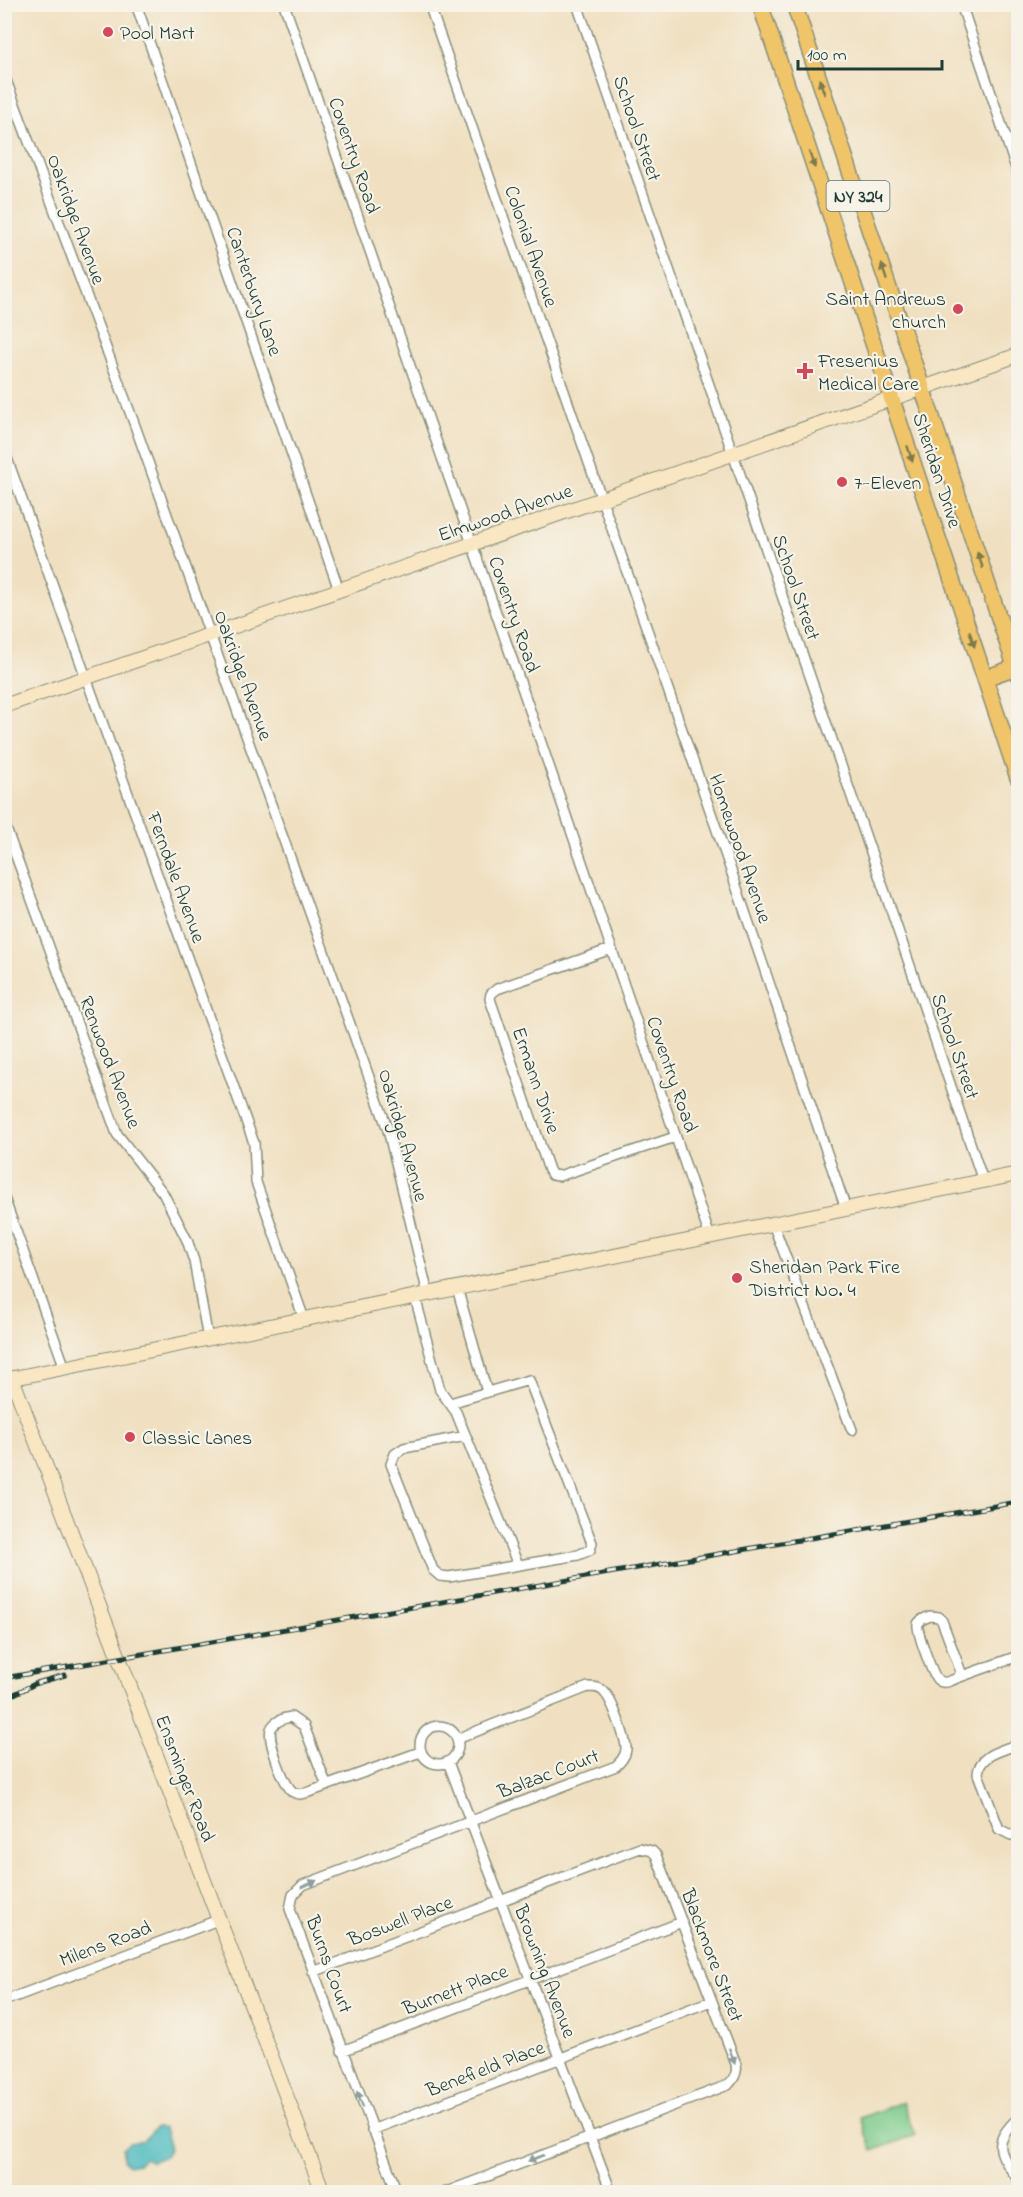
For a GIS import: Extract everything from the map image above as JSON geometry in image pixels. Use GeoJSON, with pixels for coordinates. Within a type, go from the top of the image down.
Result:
{"type":"FeatureCollection","features":[{"type":"Feature","properties":{"kind":"main road","name":"Sheridan Drive"},"geometry":{"type":"LineString","coordinates":[[760,4],[1018,778]]}},
{"type":"Feature","properties":{"kind":"main road","name":"Sheridan Drive"},"geometry":{"type":"LineString","coordinates":[[794,4],[1017,671]]}},
{"type":"Feature","properties":{"kind":"main road"},"geometry":{"type":"LineString","coordinates":[[825,197],[855,186]]}},
{"type":"Feature","properties":{"kind":"main road"},"geometry":{"type":"LineString","coordinates":[[985,678],[1017,671]]}},
{"type":"Feature","properties":{"kind":"street","name":"Canterbury Lane"},"geometry":{"type":"LineString","coordinates":[[136,4],[339,590]]}},
{"type":"Feature","properties":{"kind":"street","name":"Coventry Road"},"geometry":{"type":"LineString","coordinates":[[284,4],[710,1237]]}},
{"type":"Feature","properties":{"kind":"street","name":"Colonial Avenue"},"geometry":{"type":"LineString","coordinates":[[429,4],[601,499]]}},
{"type":"Feature","properties":{"kind":"street","name":"School Street"},"geometry":{"type":"LineString","coordinates":[[577,4],[890,904],[983,1181]]}},
{"type":"Feature","properties":{"kind":"street"},"geometry":{"type":"LineString","coordinates":[[961,4],[1018,174]]}},
{"type":"Feature","properties":{"kind":"street","name":"Oakridge Avenue"},"geometry":{"type":"LineString","coordinates":[[4,75],[211,635],[388,1130],[440,1390],[450,1403],[466,1436],[518,1565]]}},
{"type":"Feature","properties":{"kind":"street","name":"Elmwood Avenue"},"geometry":{"type":"LineString","coordinates":[[4,706],[1018,355]]}},
{"type":"Feature","properties":{"kind":"street","name":"Ferndale Avenue"},"geometry":{"type":"LineString","coordinates":[[4,450],[254,1143],[256,1182],[304,1319]]}},
{"type":"Feature","properties":{"kind":"street","name":"Homewood Avenue"},"geometry":{"type":"LineString","coordinates":[[601,499],[846,1209]]}},
{"type":"Feature","properties":{"kind":"street","name":"Renwood Avenue"},"geometry":{"type":"LineString","coordinates":[[4,824],[117,1134],[163,1192],[188,1240],[208,1339]]}},
{"type":"Feature","properties":{"kind":"street","name":"Ermann Drive"},"geometry":{"type":"LineString","coordinates":[[610,949],[497,989],[491,994],[490,999],[534,1128],[549,1170],[552,1175],[559,1176],[675,1137]]}},
{"type":"Feature","properties":{"kind":"street"},"geometry":{"type":"LineString","coordinates":[[8,1379],[1018,1173]]}},
{"type":"Feature","properties":{"kind":"street"},"geometry":{"type":"LineString","coordinates":[[4,1198],[65,1368]]}},
{"type":"Feature","properties":{"kind":"street"},"geometry":{"type":"LineString","coordinates":[[773,1224],[852,1430]]}},
{"type":"Feature","properties":{"kind":"street"},"geometry":{"type":"LineString","coordinates":[[457,1288],[487,1392]]}},
{"type":"Feature","properties":{"kind":"street","name":"Ensminger Road"},"geometry":{"type":"LineString","coordinates":[[8,1379],[322,2193]]}},
{"type":"Feature","properties":{"kind":"street"},"geometry":{"type":"LineString","coordinates":[[450,1403],[529,1380],[592,1543],[587,1553],[449,1577],[437,1575],[392,1469],[395,1454],[404,1448],[466,1436]]}},
{"type":"Feature","properties":{"kind":"street"},"geometry":{"type":"LineString","coordinates":[[957,1678],[961,1672],[942,1621],[935,1616],[924,1618],[918,1625],[918,1629],[935,1677],[942,1683],[957,1678],[1018,1656]]}},
{"type":"Feature","properties":{"kind":"street","name":"Balzac Court"},"geometry":{"type":"LineString","coordinates":[[457,1739],[594,1686],[608,1697],[626,1744],[624,1758],[616,1766],[470,1822]]}},
{"type":"Feature","properties":{"kind":"street"},"geometry":{"type":"LineString","coordinates":[[327,1785],[304,1726],[291,1717],[276,1722],[271,1729],[270,1737],[285,1782],[294,1792],[300,1794],[327,1785],[420,1752]]}},
{"type":"Feature","properties":{"kind":"street"},"geometry":{"type":"LineString","coordinates":[[432,1727],[447,1728],[457,1739],[457,1752],[448,1762],[437,1765],[427,1761],[420,1752],[421,1737],[432,1727]]}},
{"type":"Feature","properties":{"kind":"street"},"geometry":{"type":"LineString","coordinates":[[1018,1744],[985,1758],[981,1762],[978,1774],[999,1829],[1011,1835],[1018,1834]]}},
{"type":"Feature","properties":{"kind":"street","name":"Browning Avenue"},"geometry":{"type":"LineString","coordinates":[[448,1762],[611,2193]]}},
{"type":"Feature","properties":{"kind":"street","name":"Burns Court"},"geometry":{"type":"LineString","coordinates":[[397,2193],[342,2051],[290,1909],[290,1902],[297,1889],[470,1822]]}},
{"type":"Feature","properties":{"kind":"street","name":"Blackmore Street"},"geometry":{"type":"LineString","coordinates":[[500,1901],[639,1848],[646,1849],[656,1856],[736,2064],[736,2075],[728,2085],[590,2138]]}},
{"type":"Feature","properties":{"kind":"street","name":"Boswell Place"},"geometry":{"type":"LineString","coordinates":[[313,1972],[500,1901]]}},
{"type":"Feature","properties":{"kind":"street","name":"Milens Road"},"geometry":{"type":"LineString","coordinates":[[4,2001],[218,1920]]}},
{"type":"Feature","properties":{"kind":"street","name":"Burnett Place"},"geometry":{"type":"LineString","coordinates":[[342,2051],[682,1922]]}},
{"type":"Feature","properties":{"kind":"street","name":"Benefield Place"},"geometry":{"type":"LineString","coordinates":[[372,2130],[711,2001]]}},
{"type":"Feature","properties":{"kind":"street"},"geometry":{"type":"LineString","coordinates":[[1018,2118],[1005,2131],[1001,2144],[1005,2161],[1018,2179]]}},
{"type":"Feature","properties":{"kind":"street"},"geometry":{"type":"LineString","coordinates":[[446,2193],[590,2138]]}},
{"type":"Feature","properties":{"kind":"green space"},"geometry":{"type":"Polygon","coordinates":[[[902,2102],[915,2135],[872,2151],[860,2118],[902,2102]]]}},
{"type":"Feature","properties":{"kind":"water"},"geometry":{"type":"Polygon","coordinates":[[[156,2127],[164,2129],[170,2148],[165,2156],[151,2162],[145,2158],[139,2163],[128,2165],[123,2159],[123,2148],[129,2143],[143,2141],[156,2127]]]}},
{"type":"Feature","properties":{"kind":"railway"},"geometry":{"type":"LineString","coordinates":[[4,1678],[1018,1502]]}},
{"type":"Feature","properties":{"kind":"railway"},"geometry":{"type":"LineString","coordinates":[[4,1699],[37,1683],[65,1675]]}},
{"type":"Feature","properties":{"kind":"place","name":"Pool Mart"},"geometry":{"type":"Point","coordinates":[108,32]}},
{"type":"Feature","properties":{"kind":"place","name":"Saint Andrews church"},"geometry":{"type":"Point","coordinates":[958,309]}},
{"type":"Feature","properties":{"kind":"place","name":"Fresenius Medical Care"},"geometry":{"type":"Point","coordinates":[805,371]}},
{"type":"Feature","properties":{"kind":"place","name":"7-Eleven"},"geometry":{"type":"Point","coordinates":[842,482]}},
{"type":"Feature","properties":{"kind":"place","name":"Sheridan Park Fire District No. 4"},"geometry":{"type":"Point","coordinates":[737,1278]}},
{"type":"Feature","properties":{"kind":"place","name":"Classic Lanes"},"geometry":{"type":"Point","coordinates":[130,1437]}}]}
